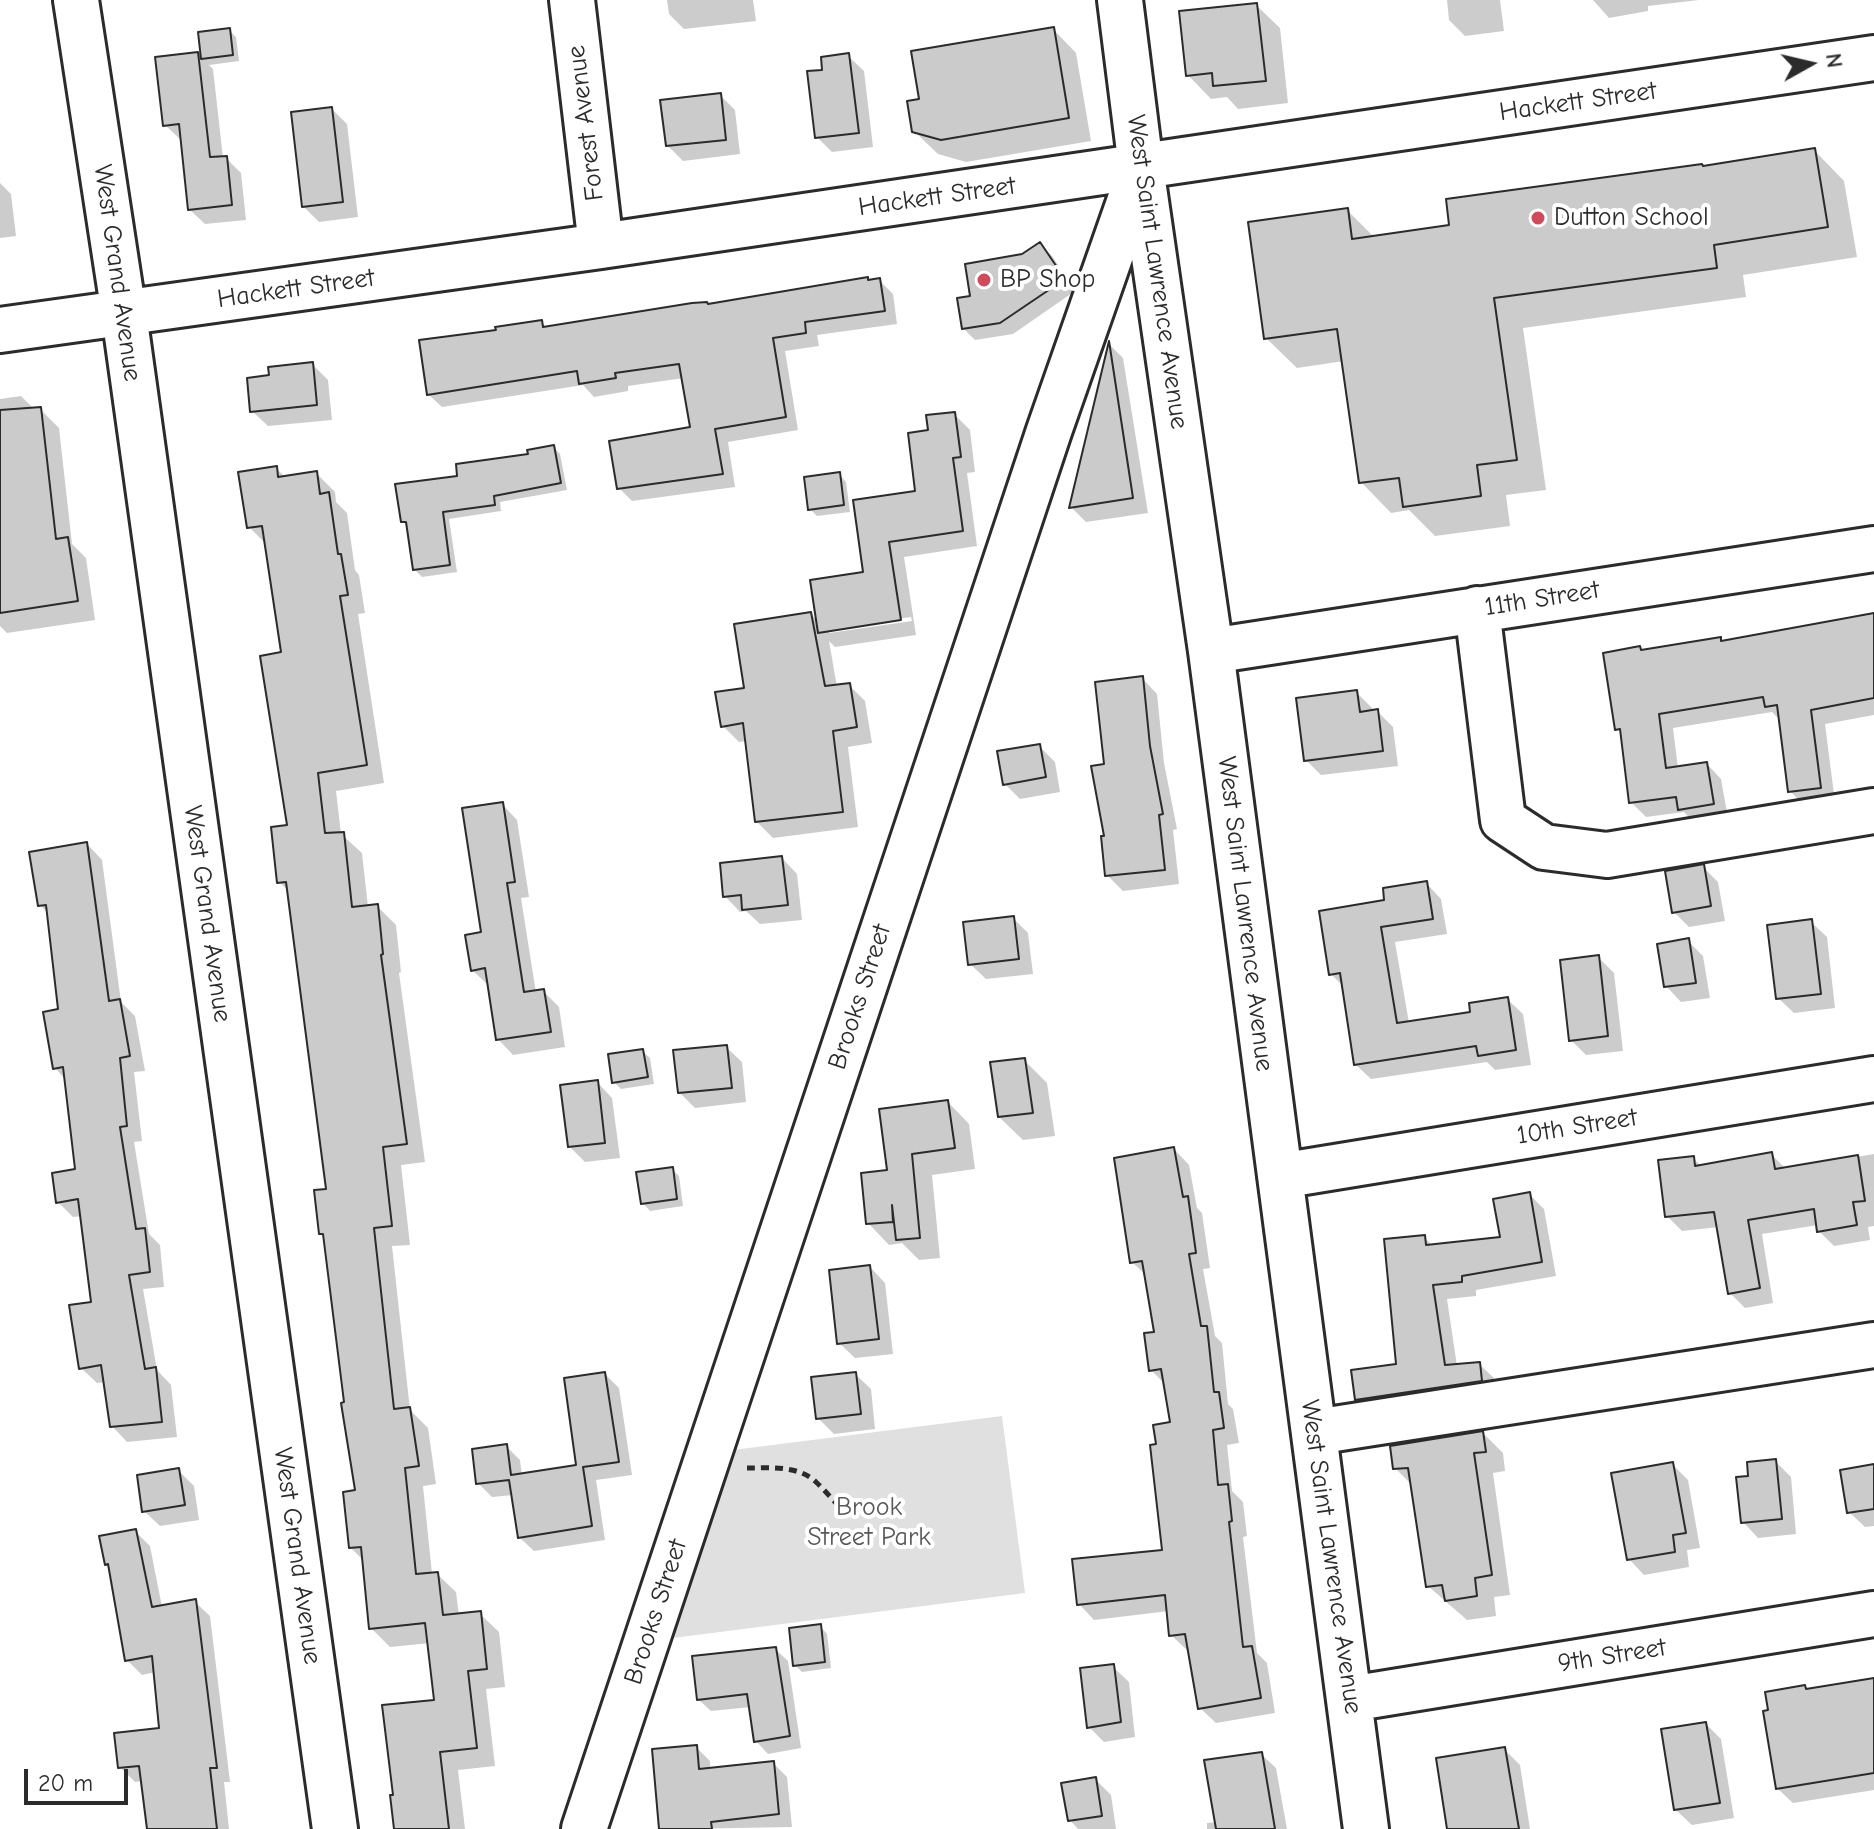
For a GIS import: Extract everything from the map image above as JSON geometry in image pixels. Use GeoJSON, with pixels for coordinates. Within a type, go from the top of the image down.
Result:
{"type":"FeatureCollection","features":[{"type":"Feature","properties":{"kind":"street","name":"West Grand Avenue"},"geometry":{"type":"LineString","coordinates":[[76,0],[124,314],[335,1829]]}},
{"type":"Feature","properties":{"kind":"street","name":"Forest Avenue"},"geometry":{"type":"LineString","coordinates":[[572,0],[601,246]]}},
{"type":"Feature","properties":{"kind":"street","name":"West Saint Lawrence Avenue"},"geometry":{"type":"LineString","coordinates":[[1120,0],[1211,651],[1366,1829]]}},
{"type":"Feature","properties":{"kind":"street","name":"Hackett Street"},"geometry":{"type":"LineString","coordinates":[[0,330],[601,246],[1874,58]]}},
{"type":"Feature","properties":{"kind":"street","name":"Brooks Street"},"geometry":{"type":"LineString","coordinates":[[584,1829],[1045,441],[1141,167]]}},
{"type":"Feature","properties":{"kind":"street","name":"11th Street"},"geometry":{"type":"LineString","coordinates":[[1211,651],[1874,549]]}},
{"type":"Feature","properties":{"kind":"street"},"geometry":{"type":"LineString","coordinates":[[1477,609],[1503,820],[1544,847],[1607,855],[1874,811]]}},
{"type":"Feature","properties":{"kind":"street","name":"10th Street"},"geometry":{"type":"LineString","coordinates":[[1280,1176],[1874,1079]]}},
{"type":"Feature","properties":{"kind":"street"},"geometry":{"type":"LineString","coordinates":[[1315,1432],[1874,1345]]}},
{"type":"Feature","properties":{"kind":"street","name":"9th Street"},"geometry":{"type":"LineString","coordinates":[[1350,1699],[1874,1614]]}},
{"type":"Feature","properties":{"kind":"path"},"geometry":{"type":"LineString","coordinates":[[747,1468],[782,1468],[805,1475],[843,1510]]}},
{"type":"Feature","properties":{"kind":"green space","name":"Brook Street Park"},"geometry":{"type":"Polygon","coordinates":[[[1002,1416],[1025,1593],[673,1638],[733,1450],[1002,1416]]]}},
{"type":"Feature","properties":{"kind":"building"},"geometry":{"type":"Polygon","coordinates":[[[1257,3],[1266,81],[1213,86],[1212,73],[1186,76],[1179,11],[1257,3]]]}},
{"type":"Feature","properties":{"kind":"building"},"geometry":{"type":"Polygon","coordinates":[[[1054,27],[1069,118],[941,140],[912,132],[907,101],[919,99],[911,51],[1054,27]]]}},
{"type":"Feature","properties":{"kind":"building"},"geometry":{"type":"Polygon","coordinates":[[[230,28],[233,55],[201,59],[198,32],[230,28]]]}},
{"type":"Feature","properties":{"kind":"building"},"geometry":{"type":"Polygon","coordinates":[[[198,52],[210,157],[227,156],[232,205],[188,210],[179,124],[163,126],[155,57],[198,52]]]}},
{"type":"Feature","properties":{"kind":"building"},"geometry":{"type":"Polygon","coordinates":[[[849,53],[859,133],[815,138],[807,71],[822,70],[821,57],[849,53]]]}},
{"type":"Feature","properties":{"kind":"building"},"geometry":{"type":"Polygon","coordinates":[[[721,93],[726,140],[666,146],[660,100],[721,93]]]}},
{"type":"Feature","properties":{"kind":"building"},"geometry":{"type":"Polygon","coordinates":[[[332,107],[343,202],[302,207],[291,112],[332,107]]]}},
{"type":"Feature","properties":{"kind":"building"},"geometry":{"type":"Polygon","coordinates":[[[1815,148],[1828,227],[1714,245],[1717,268],[1494,298],[1517,460],[1477,465],[1481,496],[1403,507],[1399,478],[1359,483],[1337,329],[1264,339],[1248,222],[1348,208],[1352,239],[1449,225],[1446,199],[1703,166],[1815,148]]]}},
{"type":"Feature","properties":{"kind":"building"},"geometry":{"type":"Polygon","coordinates":[[[1040,242],[1065,279],[1000,323],[962,329],[957,298],[970,296],[965,264],[1022,254],[1040,242]]]}},
{"type":"Feature","properties":{"kind":"building"},"geometry":{"type":"Polygon","coordinates":[[[868,277],[868,280],[880,278],[885,311],[805,322],[806,333],[773,338],[786,417],[715,429],[723,474],[617,489],[609,441],[690,427],[679,364],[615,373],[616,378],[579,384],[577,371],[427,395],[419,340],[496,330],[495,327],[542,320],[543,327],[692,303],[708,304],[868,277]]]}},
{"type":"Feature","properties":{"kind":"building"},"geometry":{"type":"Polygon","coordinates":[[[1109,341],[1133,498],[1069,508],[1109,341]]]}},
{"type":"Feature","properties":{"kind":"building"},"geometry":{"type":"Polygon","coordinates":[[[313,362],[317,405],[250,412],[247,378],[269,375],[268,367],[313,362]]]}},
{"type":"Feature","properties":{"kind":"building"},"geometry":{"type":"Polygon","coordinates":[[[41,407],[56,539],[68,537],[78,601],[0,613],[0,410],[41,407]]]}},
{"type":"Feature","properties":{"kind":"building"},"geometry":{"type":"Polygon","coordinates":[[[955,412],[961,457],[953,458],[963,531],[889,542],[901,620],[818,633],[810,580],[863,572],[853,500],[915,491],[908,433],[928,430],[926,415],[955,412]]]}},
{"type":"Feature","properties":{"kind":"building"},"geometry":{"type":"Polygon","coordinates":[[[554,445],[561,483],[494,496],[495,505],[443,512],[450,565],[413,570],[406,522],[401,522],[395,484],[457,476],[456,464],[528,454],[527,450],[554,445]]]}},
{"type":"Feature","properties":{"kind":"building"},"geometry":{"type":"Polygon","coordinates":[[[277,466],[278,477],[317,471],[320,494],[329,492],[348,595],[340,596],[367,765],[318,773],[325,833],[344,832],[352,907],[378,904],[381,955],[407,1144],[383,1147],[392,1226],[374,1228],[394,1409],[410,1407],[419,1466],[405,1468],[416,1574],[438,1572],[443,1615],[481,1611],[487,1669],[468,1671],[477,1748],[440,1752],[449,1829],[394,1829],[382,1705],[434,1700],[425,1623],[369,1629],[361,1547],[349,1548],[343,1492],[355,1490],[341,1403],[344,1402],[323,1234],[319,1234],[314,1190],[326,1189],[286,882],[277,883],[271,827],[287,825],[260,656],[281,652],[262,526],[247,528],[238,472],[277,466]]]}},
{"type":"Feature","properties":{"kind":"building"},"geometry":{"type":"Polygon","coordinates":[[[840,472],[844,505],[808,510],[804,477],[840,472]]]}},
{"type":"Feature","properties":{"kind":"building"},"geometry":{"type":"Polygon","coordinates":[[[811,612],[825,686],[850,683],[857,727],[833,731],[843,812],[755,822],[743,723],[721,727],[715,692],[744,688],[734,624],[811,612]]]}},
{"type":"Feature","properties":{"kind":"building"},"geometry":{"type":"Polygon","coordinates":[[[1874,613],[1874,698],[1811,710],[1821,788],[1788,792],[1777,705],[1765,707],[1763,697],[1659,714],[1666,768],[1707,762],[1714,804],[1678,810],[1676,797],[1629,803],[1620,729],[1615,730],[1603,653],[1721,637],[1721,641],[1874,613]]]}},
{"type":"Feature","properties":{"kind":"building"},"geometry":{"type":"Polygon","coordinates":[[[1143,676],[1150,746],[1163,814],[1159,815],[1165,870],[1105,876],[1101,836],[1104,836],[1091,766],[1104,764],[1095,682],[1143,676]]]}},
{"type":"Feature","properties":{"kind":"building"},"geometry":{"type":"Polygon","coordinates":[[[1357,690],[1360,712],[1378,709],[1383,751],[1304,761],[1296,698],[1357,690]]]}},
{"type":"Feature","properties":{"kind":"building"},"geometry":{"type":"Polygon","coordinates":[[[1040,744],[1046,777],[1003,785],[997,751],[1040,744]]]}},
{"type":"Feature","properties":{"kind":"building"},"geometry":{"type":"Polygon","coordinates":[[[503,802],[515,882],[507,883],[524,992],[544,989],[551,1032],[496,1040],[485,968],[471,971],[465,935],[481,932],[462,808],[503,802]]]}},
{"type":"Feature","properties":{"kind":"building"},"geometry":{"type":"Polygon","coordinates":[[[87,842],[109,1001],[120,999],[130,1056],[120,1058],[127,1126],[120,1127],[136,1229],[145,1228],[150,1272],[129,1275],[145,1369],[156,1367],[162,1422],[110,1427],[101,1365],[79,1369],[69,1305],[91,1302],[78,1199],[56,1203],[52,1173],[75,1169],[63,1067],[53,1069],[43,1012],[58,1009],[46,905],[38,906],[29,852],[87,842]]]}},
{"type":"Feature","properties":{"kind":"building"},"geometry":{"type":"Polygon","coordinates":[[[782,856],[788,905],[742,910],[741,895],[723,897],[720,863],[782,856]]]}},
{"type":"Feature","properties":{"kind":"building"},"geometry":{"type":"Polygon","coordinates":[[[1704,864],[1711,906],[1672,913],[1665,871],[1704,864]]]}},
{"type":"Feature","properties":{"kind":"building"},"geometry":{"type":"Polygon","coordinates":[[[1427,881],[1433,919],[1381,927],[1397,1023],[1470,1012],[1469,1003],[1508,997],[1516,1050],[1478,1056],[1476,1046],[1354,1065],[1340,973],[1329,975],[1319,911],[1384,900],[1383,888],[1427,881]]]}},
{"type":"Feature","properties":{"kind":"building"},"geometry":{"type":"Polygon","coordinates":[[[1014,916],[1019,959],[968,965],[963,922],[1014,916]]]}},
{"type":"Feature","properties":{"kind":"building"},"geometry":{"type":"Polygon","coordinates":[[[1812,919],[1821,994],[1776,999],[1767,925],[1812,919]]]}},
{"type":"Feature","properties":{"kind":"building"},"geometry":{"type":"Polygon","coordinates":[[[1689,938],[1696,983],[1664,987],[1657,944],[1689,938]]]}},
{"type":"Feature","properties":{"kind":"building"},"geometry":{"type":"Polygon","coordinates":[[[1599,955],[1608,1036],[1569,1041],[1560,960],[1599,955]]]}},
{"type":"Feature","properties":{"kind":"building"},"geometry":{"type":"Polygon","coordinates":[[[727,1045],[732,1088],[678,1093],[673,1050],[727,1045]]]}},
{"type":"Feature","properties":{"kind":"building"},"geometry":{"type":"Polygon","coordinates":[[[643,1049],[648,1077],[612,1083],[608,1054],[643,1049]]]}},
{"type":"Feature","properties":{"kind":"building"},"geometry":{"type":"Polygon","coordinates":[[[1025,1058],[1033,1113],[998,1117],[990,1062],[1025,1058]]]}},
{"type":"Feature","properties":{"kind":"building"},"geometry":{"type":"Polygon","coordinates":[[[598,1080],[605,1143],[568,1147],[560,1085],[598,1080]]]}},
{"type":"Feature","properties":{"kind":"building"},"geometry":{"type":"Polygon","coordinates":[[[948,1100],[955,1148],[912,1154],[920,1238],[896,1240],[892,1205],[893,1222],[866,1224],[861,1173],[887,1170],[879,1109],[948,1100]]]}},
{"type":"Feature","properties":{"kind":"building"},"geometry":{"type":"Polygon","coordinates":[[[1174,1147],[1183,1197],[1188,1196],[1196,1253],[1189,1254],[1201,1326],[1207,1326],[1214,1392],[1219,1392],[1224,1428],[1213,1430],[1218,1485],[1228,1484],[1232,1521],[1229,1522],[1243,1647],[1252,1646],[1261,1698],[1198,1709],[1185,1634],[1169,1636],[1165,1595],[1077,1605],[1072,1559],[1162,1550],[1150,1445],[1156,1444],[1153,1425],[1170,1422],[1161,1369],[1149,1371],[1144,1333],[1154,1332],[1142,1261],[1130,1263],[1114,1158],[1174,1147]]]}},
{"type":"Feature","properties":{"kind":"building"},"geometry":{"type":"Polygon","coordinates":[[[1772,1152],[1775,1169],[1858,1155],[1865,1201],[1853,1202],[1857,1225],[1817,1232],[1814,1209],[1748,1220],[1760,1288],[1728,1294],[1714,1212],[1665,1217],[1658,1160],[1694,1156],[1695,1166],[1772,1152]]]}},
{"type":"Feature","properties":{"kind":"building"},"geometry":{"type":"Polygon","coordinates":[[[673,1167],[677,1199],[641,1204],[636,1172],[673,1167]]]}},
{"type":"Feature","properties":{"kind":"building"},"geometry":{"type":"Polygon","coordinates":[[[1530,1192],[1542,1262],[1462,1276],[1462,1282],[1433,1285],[1445,1365],[1480,1362],[1482,1381],[1355,1400],[1351,1370],[1396,1364],[1384,1239],[1425,1235],[1426,1245],[1500,1237],[1493,1199],[1530,1192]]]}},
{"type":"Feature","properties":{"kind":"building"},"geometry":{"type":"Polygon","coordinates":[[[870,1265],[879,1339],[837,1344],[829,1270],[870,1265]]]}},
{"type":"Feature","properties":{"kind":"building"},"geometry":{"type":"Polygon","coordinates":[[[605,1372],[619,1462],[583,1467],[592,1526],[518,1538],[509,1480],[476,1484],[472,1449],[507,1444],[511,1475],[576,1465],[564,1378],[605,1372]]]}},
{"type":"Feature","properties":{"kind":"building"},"geometry":{"type":"Polygon","coordinates":[[[856,1372],[861,1414],[816,1419],[811,1377],[856,1372]]]}},
{"type":"Feature","properties":{"kind":"building"},"geometry":{"type":"Polygon","coordinates":[[[1483,1431],[1486,1452],[1474,1453],[1492,1575],[1475,1578],[1477,1596],[1445,1601],[1442,1585],[1426,1587],[1408,1468],[1393,1469],[1390,1446],[1483,1431]]]}},
{"type":"Feature","properties":{"kind":"building"},"geometry":{"type":"Polygon","coordinates":[[[1776,1459],[1782,1519],[1741,1523],[1736,1477],[1748,1476],[1747,1462],[1776,1459]]]}},
{"type":"Feature","properties":{"kind":"building"},"geometry":{"type":"Polygon","coordinates":[[[1673,1462],[1686,1533],[1673,1535],[1675,1552],[1627,1560],[1611,1473],[1673,1462]]]}},
{"type":"Feature","properties":{"kind":"building"},"geometry":{"type":"Polygon","coordinates":[[[1874,1464],[1874,1509],[1847,1513],[1840,1470],[1874,1464]]]}},
{"type":"Feature","properties":{"kind":"building"},"geometry":{"type":"Polygon","coordinates":[[[179,1468],[185,1505],[142,1512],[137,1475],[179,1468]]]}},
{"type":"Feature","properties":{"kind":"building"},"geometry":{"type":"Polygon","coordinates":[[[136,1529],[152,1607],[196,1599],[217,1768],[210,1768],[217,1829],[147,1829],[139,1766],[118,1768],[114,1733],[159,1728],[152,1656],[125,1661],[108,1564],[105,1565],[99,1536],[136,1529]]]}},
{"type":"Feature","properties":{"kind":"building"},"geometry":{"type":"Polygon","coordinates":[[[821,1624],[825,1662],[793,1666],[789,1628],[821,1624]]]}},
{"type":"Feature","properties":{"kind":"building"},"geometry":{"type":"Polygon","coordinates":[[[776,1647],[790,1736],[754,1742],[747,1694],[697,1700],[692,1656],[776,1647]]]}},
{"type":"Feature","properties":{"kind":"building"},"geometry":{"type":"Polygon","coordinates":[[[1114,1664],[1121,1722],[1087,1728],[1080,1668],[1114,1664]]]}},
{"type":"Feature","properties":{"kind":"building"},"geometry":{"type":"Polygon","coordinates":[[[1874,1678],[1874,1773],[1776,1789],[1763,1711],[1768,1710],[1765,1692],[1874,1678]]]}},
{"type":"Feature","properties":{"kind":"building"},"geometry":{"type":"Polygon","coordinates":[[[1706,1722],[1720,1803],[1674,1810],[1661,1729],[1706,1722]]]}},
{"type":"Feature","properties":{"kind":"building"},"geometry":{"type":"Polygon","coordinates":[[[697,1745],[699,1769],[774,1761],[779,1814],[711,1822],[712,1829],[659,1829],[652,1749],[697,1745]]]}},
{"type":"Feature","properties":{"kind":"building"},"geometry":{"type":"Polygon","coordinates":[[[1505,1747],[1519,1829],[1447,1829],[1436,1758],[1505,1747]]]}},
{"type":"Feature","properties":{"kind":"building"},"geometry":{"type":"Polygon","coordinates":[[[1262,1752],[1275,1829],[1216,1829],[1204,1760],[1262,1752]]]}},
{"type":"Feature","properties":{"kind":"building"},"geometry":{"type":"Polygon","coordinates":[[[1096,1777],[1102,1816],[1068,1821],[1061,1783],[1096,1777]]]}},
{"type":"Feature","properties":{"kind":"place","name":"Dutton School"},"geometry":{"type":"Point","coordinates":[1538,218]}},
{"type":"Feature","properties":{"kind":"place","name":"BP Shop"},"geometry":{"type":"Point","coordinates":[984,280]}}]}
